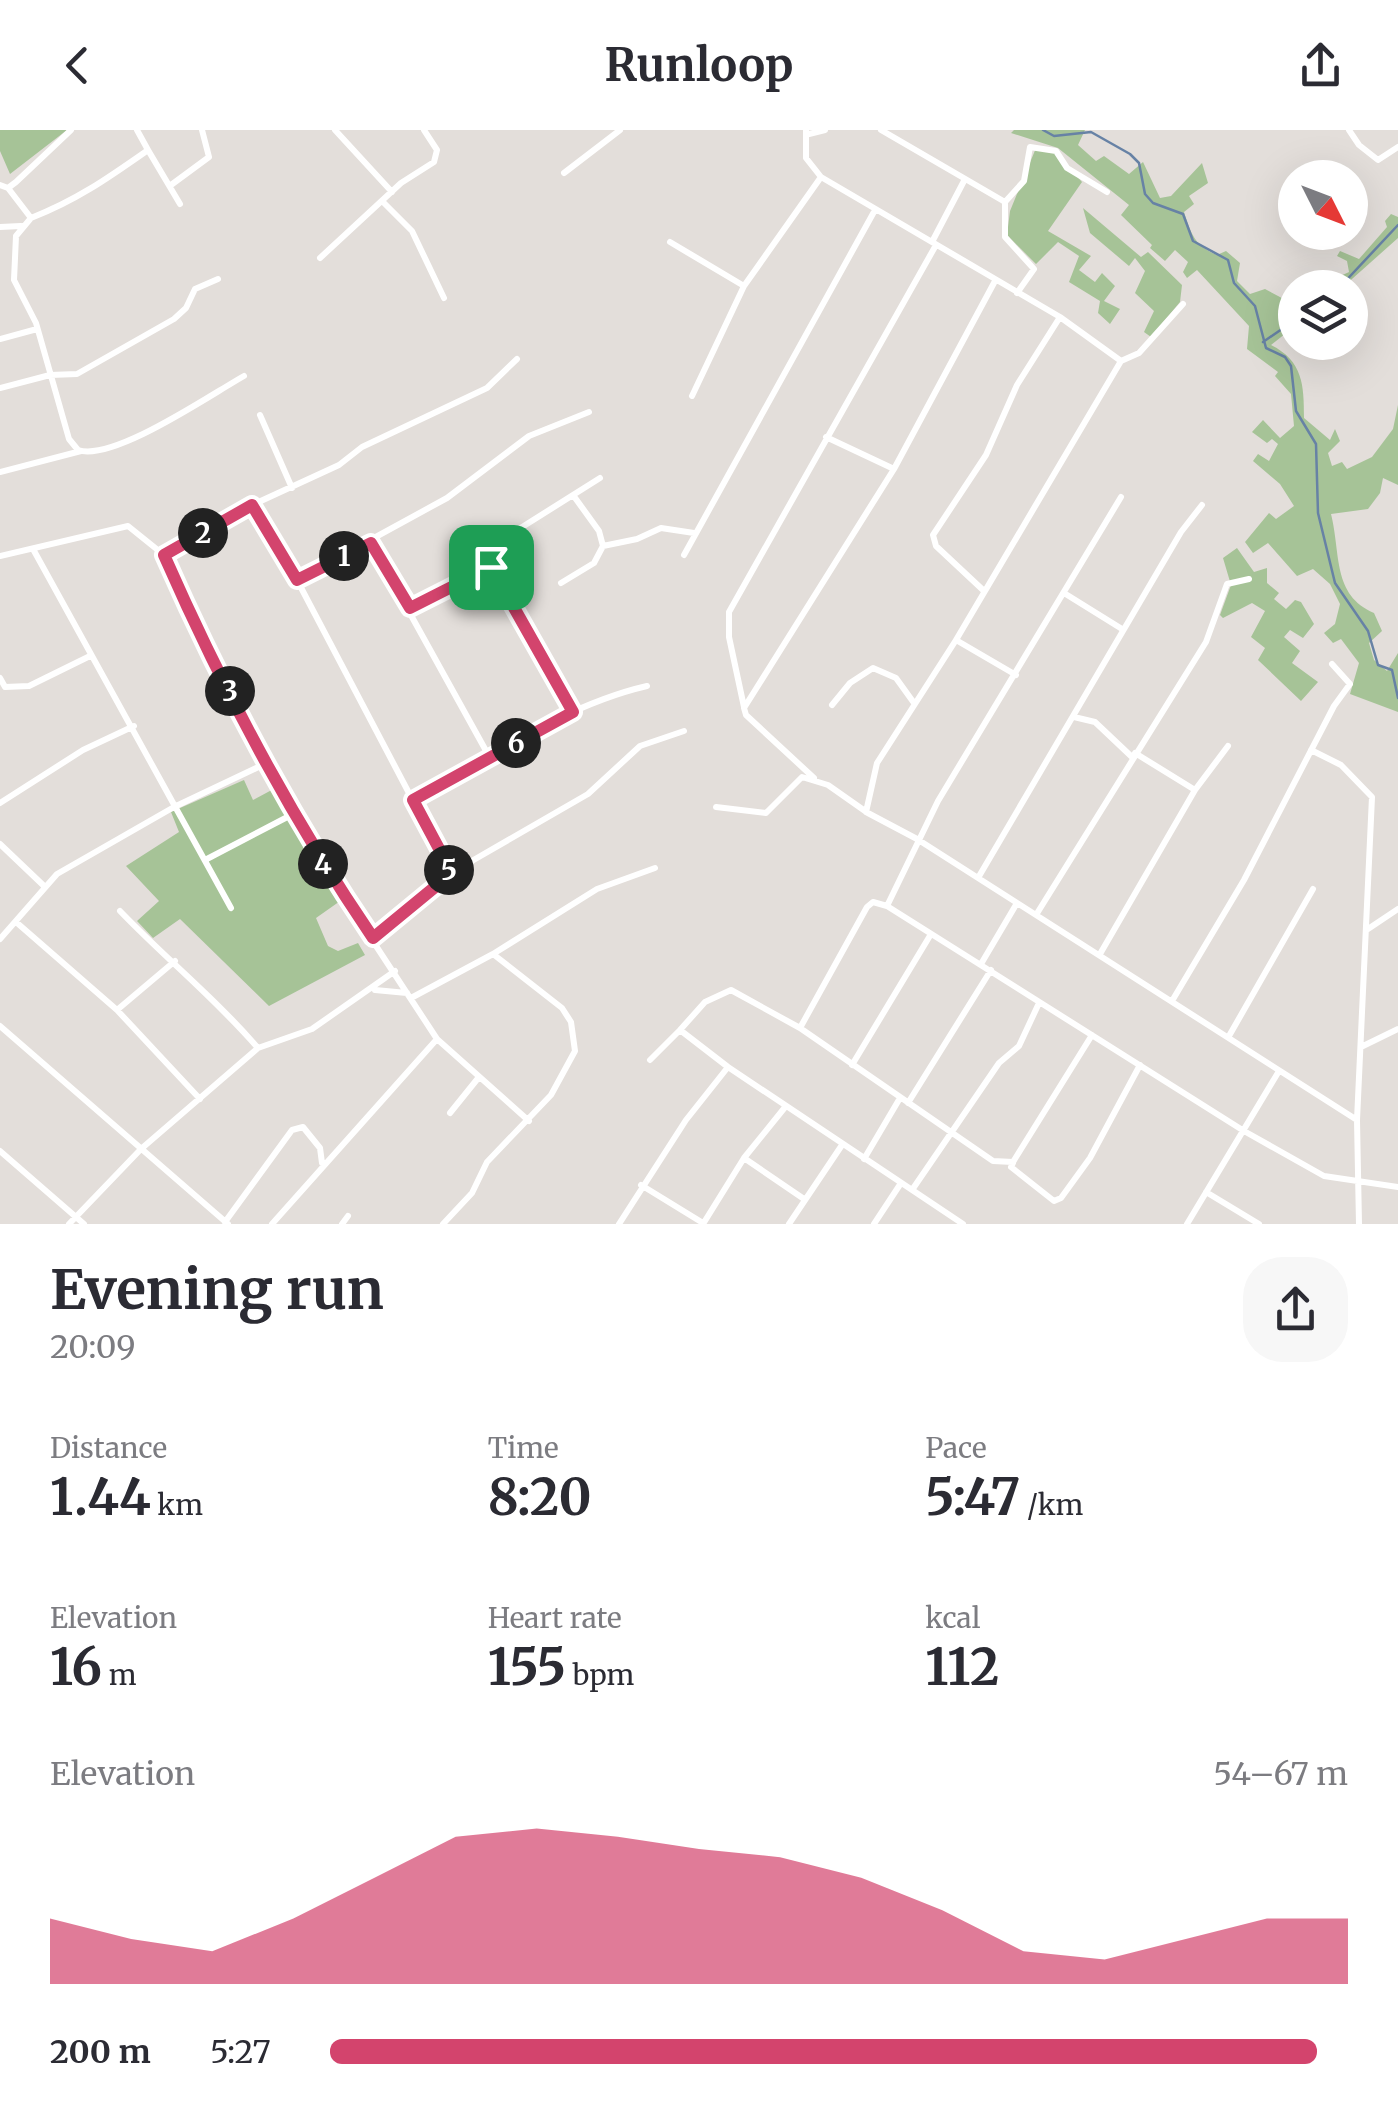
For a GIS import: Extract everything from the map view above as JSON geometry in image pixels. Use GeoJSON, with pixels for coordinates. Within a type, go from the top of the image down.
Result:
{"type":"FeatureCollection","features":[{"type":"Feature","properties":{"kind":"street"},"geometry":{"type":"LineString","coordinates":[[31,218],[4,186],[71,130]]}},
{"type":"Feature","properties":{"kind":"street"},"geometry":{"type":"LineString","coordinates":[[137,130],[180,204]]}},
{"type":"Feature","properties":{"kind":"street"},"geometry":{"type":"LineString","coordinates":[[172,185],[209,157],[202,130]]}},
{"type":"Feature","properties":{"kind":"street"},"geometry":{"type":"LineString","coordinates":[[336,130],[392,192]]}},
{"type":"Feature","properties":{"kind":"street"},"geometry":{"type":"LineString","coordinates":[[320,258],[392,192],[436,159],[436,145],[424,130]]}},
{"type":"Feature","properties":{"kind":"street"},"geometry":{"type":"LineString","coordinates":[[564,174],[620,130]]}},
{"type":"Feature","properties":{"kind":"street"},"geometry":{"type":"LineString","coordinates":[[825,130],[807,132],[806,158],[821,177],[1060,318],[1120,361]]}},
{"type":"Feature","properties":{"kind":"street"},"geometry":{"type":"LineString","coordinates":[[881,130],[1005,202]]}},
{"type":"Feature","properties":{"kind":"street"},"geometry":{"type":"LineString","coordinates":[[1350,130],[1359,145],[1378,160],[1398,146]]}},
{"type":"Feature","properties":{"kind":"street"},"geometry":{"type":"LineString","coordinates":[[1017,293],[1034,270],[1004,237],[1005,202],[1024,181],[1030,148],[1056,152],[1067,168],[1107,192]]}},
{"type":"Feature","properties":{"kind":"street"},"geometry":{"type":"LineString","coordinates":[[0,227],[21,226],[94,191],[148,150]]}},
{"type":"Feature","properties":{"kind":"street"},"geometry":{"type":"LineString","coordinates":[[692,396],[744,286],[821,177]]}},
{"type":"Feature","properties":{"kind":"street"},"geometry":{"type":"LineString","coordinates":[[965,179],[934,244],[729,612],[729,637],[746,715],[814,778],[866,812],[917,838],[1357,1120]]}},
{"type":"Feature","properties":{"kind":"street"},"geometry":{"type":"LineString","coordinates":[[383,202],[412,231],[444,298]]}},
{"type":"Feature","properties":{"kind":"street"},"geometry":{"type":"LineString","coordinates":[[684,555],[875,210]]}},
{"type":"Feature","properties":{"kind":"street"},"geometry":{"type":"LineString","coordinates":[[21,226],[14,280],[37,328],[69,440],[81,452]]}},
{"type":"Feature","properties":{"kind":"street"},"geometry":{"type":"LineString","coordinates":[[670,242],[744,286]]}},
{"type":"Feature","properties":{"kind":"street"},"geometry":{"type":"LineString","coordinates":[[0,388],[50,375],[76,374],[174,319],[186,308],[195,289],[218,279]]}},
{"type":"Feature","properties":{"kind":"street"},"geometry":{"type":"LineString","coordinates":[[744,708],[894,469],[996,281]]}},
{"type":"Feature","properties":{"kind":"street"},"geometry":{"type":"LineString","coordinates":[[866,812],[877,763],[956,640],[1120,361],[1140,353],[1182,304]]}},
{"type":"Feature","properties":{"kind":"street"},"geometry":{"type":"LineString","coordinates":[[984,590],[936,546],[933,535],[986,455],[1017,385],[1060,318]]}},
{"type":"Feature","properties":{"kind":"street"},"geometry":{"type":"LineString","coordinates":[[0,339],[37,328]]}},
{"type":"Feature","properties":{"kind":"street"},"geometry":{"type":"LineString","coordinates":[[164,555],[252,505],[339,465],[362,446],[487,388],[517,360]]}},
{"type":"Feature","properties":{"kind":"street"},"geometry":{"type":"LineString","coordinates":[[0,472],[101,450],[136,436],[244,376]]}},
{"type":"Feature","properties":{"kind":"street"},"geometry":{"type":"LineString","coordinates":[[297,580],[371,543],[466,485],[530,436],[589,412]]}},
{"type":"Feature","properties":{"kind":"street"},"geometry":{"type":"LineString","coordinates":[[260,415],[292,488]]}},
{"type":"Feature","properties":{"kind":"street"},"geometry":{"type":"LineString","coordinates":[[826,436],[894,469]]}},
{"type":"Feature","properties":{"kind":"street"},"geometry":{"type":"LineString","coordinates":[[410,608],[509,555],[518,529],[600,478]]}},
{"type":"Feature","properties":{"kind":"street"},"geometry":{"type":"LineString","coordinates":[[560,583],[594,563],[603,546],[599,531],[573,495]]}},
{"type":"Feature","properties":{"kind":"street"},"geometry":{"type":"LineString","coordinates":[[887,906],[917,838],[1121,497]]}},
{"type":"Feature","properties":{"kind":"street"},"geometry":{"type":"LineString","coordinates":[[252,505],[297,580],[452,873]]}},
{"type":"Feature","properties":{"kind":"street"},"geometry":{"type":"LineString","coordinates":[[978,878],[1122,630],[1181,532],[1202,505]]}},
{"type":"Feature","properties":{"kind":"street"},"geometry":{"type":"LineString","coordinates":[[0,556],[128,526],[164,555],[325,868],[437,1039],[529,1120]]}},
{"type":"Feature","properties":{"kind":"street"},"geometry":{"type":"LineString","coordinates":[[603,546],[637,540],[661,528],[694,533]]}},
{"type":"Feature","properties":{"kind":"street"},"geometry":{"type":"LineString","coordinates":[[371,543],[490,758]]}},
{"type":"Feature","properties":{"kind":"street"},"geometry":{"type":"LineString","coordinates":[[33,549],[231,908]]}},
{"type":"Feature","properties":{"kind":"street"},"geometry":{"type":"LineString","coordinates":[[491,567],[573,712]]}},
{"type":"Feature","properties":{"kind":"street"},"geometry":{"type":"LineString","coordinates":[[1036,915],[1211,633],[1228,584],[1249,580]]}},
{"type":"Feature","properties":{"kind":"street"},"geometry":{"type":"LineString","coordinates":[[1064,594],[1122,630]]}},
{"type":"Feature","properties":{"kind":"street"},"geometry":{"type":"LineString","coordinates":[[956,640],[1016,675]]}},
{"type":"Feature","properties":{"kind":"street"},"geometry":{"type":"LineString","coordinates":[[0,678],[5,686],[20,689],[90,656]]}},
{"type":"Feature","properties":{"kind":"street"},"geometry":{"type":"LineString","coordinates":[[1172,1001],[1244,880],[1350,684],[1332,664]]}},
{"type":"Feature","properties":{"kind":"street"},"geometry":{"type":"LineString","coordinates":[[832,706],[850,683],[873,668],[896,678],[914,703]]}},
{"type":"Feature","properties":{"kind":"street"},"geometry":{"type":"LineString","coordinates":[[413,800],[573,712],[613,694],[647,686]]}},
{"type":"Feature","properties":{"kind":"street"},"geometry":{"type":"LineString","coordinates":[[1074,717],[1095,722],[1134,755],[1196,790]]}},
{"type":"Feature","properties":{"kind":"street"},"geometry":{"type":"LineString","coordinates":[[0,802],[83,750],[134,726]]}},
{"type":"Feature","properties":{"kind":"street"},"geometry":{"type":"LineString","coordinates":[[373,938],[452,873],[588,794],[640,746],[684,731]]}},
{"type":"Feature","properties":{"kind":"street"},"geometry":{"type":"LineString","coordinates":[[1100,954],[1196,790],[1228,746]]}},
{"type":"Feature","properties":{"kind":"street"},"geometry":{"type":"LineString","coordinates":[[1311,750],[1341,765],[1372,797],[1357,1120],[1358,1224]]}},
{"type":"Feature","properties":{"kind":"street"},"geometry":{"type":"LineString","coordinates":[[0,939],[43,885],[174,806],[269,762]]}},
{"type":"Feature","properties":{"kind":"street"},"geometry":{"type":"LineString","coordinates":[[716,806],[760,816],[772,810],[802,777],[814,778]]}},
{"type":"Feature","properties":{"kind":"street"},"geometry":{"type":"LineString","coordinates":[[204,860],[298,812]]}},
{"type":"Feature","properties":{"kind":"street"},"geometry":{"type":"LineString","coordinates":[[0,844],[43,885]]}},
{"type":"Feature","properties":{"kind":"street"},"geometry":{"type":"LineString","coordinates":[[374,990],[409,996],[493,954],[597,889],[655,868]]}},
{"type":"Feature","properties":{"kind":"street"},"geometry":{"type":"LineString","coordinates":[[1229,1036],[1313,889]]}},
{"type":"Feature","properties":{"kind":"street"},"geometry":{"type":"LineString","coordinates":[[800,1028],[866,906],[873,902],[887,906],[1244,1131],[1324,1176],[1398,1187]]}},
{"type":"Feature","properties":{"kind":"street"},"geometry":{"type":"LineString","coordinates":[[980,964],[1017,903]]}},
{"type":"Feature","properties":{"kind":"street"},"geometry":{"type":"LineString","coordinates":[[1368,930],[1398,909]]}},
{"type":"Feature","properties":{"kind":"street"},"geometry":{"type":"LineString","coordinates":[[120,912],[141,937],[175,961],[258,1048]]}},
{"type":"Feature","properties":{"kind":"street"},"geometry":{"type":"LineString","coordinates":[[16,922],[117,1010],[200,1099]]}},
{"type":"Feature","properties":{"kind":"street"},"geometry":{"type":"LineString","coordinates":[[852,1064],[931,934]]}},
{"type":"Feature","properties":{"kind":"street"},"geometry":{"type":"LineString","coordinates":[[443,1224],[472,1194],[487,1162],[529,1120],[570,1066],[575,1036],[562,1008],[493,954]]}},
{"type":"Feature","properties":{"kind":"street"},"geometry":{"type":"LineString","coordinates":[[117,1010],[175,961]]}},
{"type":"Feature","properties":{"kind":"street"},"geometry":{"type":"LineString","coordinates":[[908,1103],[991,970]]}},
{"type":"Feature","properties":{"kind":"street"},"geometry":{"type":"LineString","coordinates":[[71,1220],[141,1149],[258,1048],[312,1029],[395,972]]}},
{"type":"Feature","properties":{"kind":"street"},"geometry":{"type":"LineString","coordinates":[[650,1060],[705,1002],[731,990],[800,1028],[948,1133],[994,1161],[1013,1162]]}},
{"type":"Feature","properties":{"kind":"street"},"geometry":{"type":"LineString","coordinates":[[912,1190],[999,1063],[1019,1046],[1039,1002]]}},
{"type":"Feature","properties":{"kind":"street"},"geometry":{"type":"LineString","coordinates":[[0,1026],[227,1223],[292,1130],[303,1127],[312,1135],[322,1163]]}},
{"type":"Feature","properties":{"kind":"street"},"geometry":{"type":"LineString","coordinates":[[680,1030],[728,1067],[961,1223]]}},
{"type":"Feature","properties":{"kind":"street"},"geometry":{"type":"LineString","coordinates":[[1360,1048],[1398,1030]]}},
{"type":"Feature","properties":{"kind":"street"},"geometry":{"type":"LineString","coordinates":[[1092,1035],[1011,1167],[1046,1197],[1054,1201],[1061,1198],[1090,1158],[1140,1065]]}},
{"type":"Feature","properties":{"kind":"street"},"geometry":{"type":"LineString","coordinates":[[272,1224],[322,1163],[437,1039]]}},
{"type":"Feature","properties":{"kind":"street"},"geometry":{"type":"LineString","coordinates":[[619,1224],[641,1185],[728,1067]]}},
{"type":"Feature","properties":{"kind":"street"},"geometry":{"type":"LineString","coordinates":[[1188,1224],[1280,1071]]}},
{"type":"Feature","properties":{"kind":"street"},"geometry":{"type":"LineString","coordinates":[[450,1113],[480,1077]]}},
{"type":"Feature","properties":{"kind":"street"},"geometry":{"type":"LineString","coordinates":[[864,1158],[900,1098]]}},
{"type":"Feature","properties":{"kind":"street"},"geometry":{"type":"LineString","coordinates":[[641,1185],[703,1224],[744,1158],[786,1106]]}},
{"type":"Feature","properties":{"kind":"street"},"geometry":{"type":"LineString","coordinates":[[788,1224],[842,1145]]}},
{"type":"Feature","properties":{"kind":"street"},"geometry":{"type":"LineString","coordinates":[[0,1151],[71,1220],[84,1224]]}},
{"type":"Feature","properties":{"kind":"street"},"geometry":{"type":"LineString","coordinates":[[744,1158],[804,1199]]}},
{"type":"Feature","properties":{"kind":"street"},"geometry":{"type":"LineString","coordinates":[[874,1224],[901,1183]]}},
{"type":"Feature","properties":{"kind":"street"},"geometry":{"type":"LineString","coordinates":[[1206,1192],[1259,1224]]}},
{"type":"Feature","properties":{"kind":"street"},"geometry":{"type":"LineString","coordinates":[[342,1224],[348,1216]]}},
{"type":"Feature","properties":{"kind":"green space"},"geometry":{"type":"Polygon","coordinates":[[[0,130],[67,130],[10,174],[0,151],[0,130]]]}},
{"type":"Feature","properties":{"kind":"green space"},"geometry":{"type":"Polygon","coordinates":[[[1085,130],[1078,145],[1096,161],[1104,156],[1129,174],[1143,162],[1160,198],[1171,196],[1202,163],[1208,183],[1189,196],[1194,204],[1184,212],[1189,227],[1204,248],[1217,255],[1226,251],[1240,263],[1237,281],[1250,294],[1265,289],[1278,296],[1278,339],[1271,345],[1278,349],[1278,360],[1291,360],[1296,366],[1304,418],[1330,440],[1335,429],[1340,441],[1328,453],[1332,466],[1342,462],[1347,469],[1372,457],[1393,429],[1398,405],[1398,485],[1383,478],[1380,493],[1368,509],[1331,514],[1345,584],[1351,596],[1374,613],[1382,631],[1369,643],[1374,660],[1387,671],[1398,653],[1398,712],[1350,694],[1359,663],[1341,639],[1333,643],[1324,633],[1335,624],[1340,604],[1330,584],[1313,569],[1297,576],[1268,543],[1253,553],[1245,542],[1269,513],[1276,519],[1294,506],[1280,484],[1253,461],[1258,454],[1269,461],[1278,444],[1272,439],[1267,443],[1252,432],[1263,420],[1280,438],[1294,426],[1291,394],[1275,376],[1278,372],[1247,349],[1249,326],[1197,270],[1187,278],[1183,272],[1188,262],[1175,250],[1165,261],[1150,248],[1152,245],[1121,215],[1129,205],[1058,148],[1011,133],[1085,130]]]}},
{"type":"Feature","properties":{"kind":"green space"},"geometry":{"type":"Polygon","coordinates":[[[1036,148],[1057,154],[1082,182],[1048,231],[1091,256],[1079,270],[1095,282],[1102,273],[1115,286],[1104,301],[1120,309],[1110,324],[1098,313],[1100,301],[1069,282],[1079,256],[1058,242],[1036,264],[1007,235],[1010,211],[1036,148]]]}},
{"type":"Feature","properties":{"kind":"green space"},"geometry":{"type":"Polygon","coordinates":[[[1083,208],[1141,257],[1148,252],[1182,285],[1180,302],[1151,337],[1144,332],[1154,311],[1135,293],[1145,271],[1135,258],[1129,266],[1090,233],[1083,208]]]}},
{"type":"Feature","properties":{"kind":"green space"},"geometry":{"type":"Polygon","coordinates":[[[1391,214],[1398,217],[1398,238],[1362,270],[1349,270],[1347,261],[1337,256],[1340,251],[1359,259],[1387,227],[1385,221],[1391,214]]]}},
{"type":"Feature","properties":{"kind":"green space"},"geometry":{"type":"Polygon","coordinates":[[[1237,548],[1254,572],[1267,568],[1267,583],[1279,593],[1274,599],[1286,609],[1295,600],[1301,602],[1314,624],[1303,638],[1290,630],[1284,637],[1300,651],[1292,663],[1318,682],[1301,701],[1258,660],[1265,648],[1251,637],[1265,611],[1252,603],[1223,618],[1220,615],[1231,585],[1223,558],[1237,548]]]}},
{"type":"Feature","properties":{"kind":"green space"},"geometry":{"type":"Polygon","coordinates":[[[244,780],[253,800],[281,785],[343,899],[316,918],[328,946],[338,951],[358,943],[365,955],[269,1006],[180,919],[153,938],[137,921],[159,901],[126,866],[179,832],[171,812],[244,780]]]}},
{"type":"Feature","properties":{"kind":"waterway"},"geometry":{"type":"LineString","coordinates":[[1043,130],[1054,136],[1091,132],[1130,154],[1139,163],[1145,194],[1153,203],[1183,214],[1193,241],[1228,260],[1234,283],[1255,306],[1266,348],[1285,357],[1291,366],[1296,411],[1316,444],[1318,513],[1335,583],[1368,631],[1378,665],[1392,670],[1398,698]]}},
{"type":"Feature","properties":{"kind":"waterway"},"geometry":{"type":"LineString","coordinates":[[1356,270],[1398,225]]}},
{"type":"Feature","properties":{"kind":"waterway"},"geometry":{"type":"LineString","coordinates":[[1263,342],[1278,332]]}},
{"type":"Feature","properties":{"kind":"route"},"geometry":{"type":"LineString","coordinates":[[252,505],[297,580],[371,543],[410,608],[491,567],[573,712],[413,800],[452,873],[373,938],[325,868],[235,702],[164,555],[252,505]]}}]}
